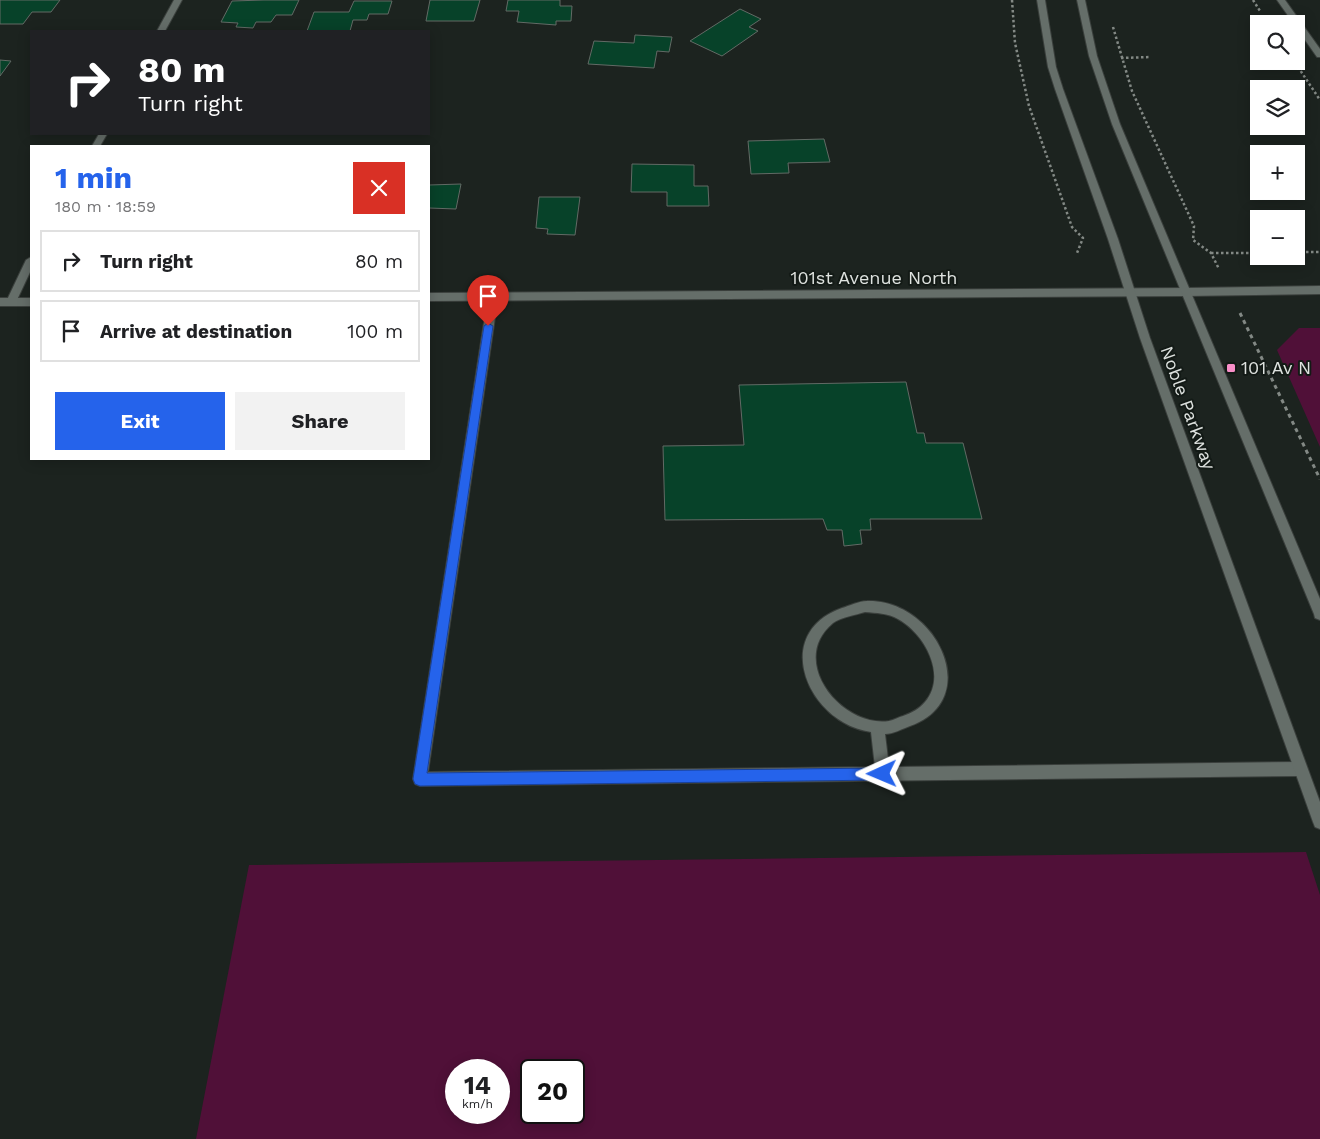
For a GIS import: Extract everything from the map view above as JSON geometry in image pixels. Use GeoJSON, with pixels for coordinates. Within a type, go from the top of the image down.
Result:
{"type":"FeatureCollection","features":[{"type":"Feature","properties":{"kind":"main road"},"geometry":{"type":"LineString","coordinates":[[162,30],[178,0]]}},
{"type":"Feature","properties":{"kind":"main road","name":"Noble Parkway"},"geometry":{"type":"LineString","coordinates":[[1041,0],[1047,43],[1056,81],[1320,822]]}},
{"type":"Feature","properties":{"kind":"main road"},"geometry":{"type":"LineString","coordinates":[[1081,0],[1101,83],[1320,614]]}},
{"type":"Feature","properties":{"kind":"main road"},"geometry":{"type":"LineString","coordinates":[[1281,0],[1320,55]]}},
{"type":"Feature","properties":{"kind":"main road"},"geometry":{"type":"LineString","coordinates":[[5,302],[30,262]]}},
{"type":"Feature","properties":{"kind":"main road","name":"101st Avenue North"},"geometry":{"type":"LineString","coordinates":[[430,297],[1130,293],[1320,290]]}},
{"type":"Feature","properties":{"kind":"main road"},"geometry":{"type":"LineString","coordinates":[[493,297],[420,779],[1300,769]]}},
{"type":"Feature","properties":{"kind":"main road"},"geometry":{"type":"LineString","coordinates":[[5,302],[30,302]]}},
{"type":"Feature","properties":{"kind":"main road"},"geometry":{"type":"LineString","coordinates":[[865,606],[886,608],[905,616],[922,629],[934,646],[941,664],[941,684],[933,702],[919,717],[899,725],[877,727],[857,722],[831,707],[814,684],[808,667],[809,648],[816,631],[828,618],[845,609],[865,606]]}},
{"type":"Feature","properties":{"kind":"main road"},"geometry":{"type":"LineString","coordinates":[[877,727],[882,774]]}},
{"type":"Feature","properties":{"kind":"path"},"geometry":{"type":"LineString","coordinates":[[1012,0],[1015,42],[1029,106],[1072,227],[1083,238],[1078,253]]}},
{"type":"Feature","properties":{"kind":"path"},"geometry":{"type":"LineString","coordinates":[[1112,26],[1132,92],[1194,226],[1193,240],[1211,253],[1250,253]]}},
{"type":"Feature","properties":{"kind":"path"},"geometry":{"type":"LineString","coordinates":[[1121,58],[1150,57]]}},
{"type":"Feature","properties":{"kind":"path"},"geometry":{"type":"LineString","coordinates":[[1300,70],[1320,100]]}},
{"type":"Feature","properties":{"kind":"path"},"geometry":{"type":"LineString","coordinates":[[1305,252],[1320,252]]}},
{"type":"Feature","properties":{"kind":"path"},"geometry":{"type":"LineString","coordinates":[[1250,332],[1320,479]]}},
{"type":"Feature","properties":{"kind":"shaded area"},"geometry":{"type":"Polygon","coordinates":[[[1299,328],[1320,328],[1320,447],[1277,350],[1299,328]]]}},
{"type":"Feature","properties":{"kind":"shaded area"},"geometry":{"type":"Polygon","coordinates":[[[1306,852],[1320,895],[1320,1139],[196,1139],[249,865],[1306,852]]]}},
{"type":"Feature","properties":{"kind":"building"},"geometry":{"type":"Polygon","coordinates":[[[0,0],[60,0],[51,12],[32,12],[23,24],[0,24],[0,0]]]}},
{"type":"Feature","properties":{"kind":"building"},"geometry":{"type":"Polygon","coordinates":[[[299,0],[292,15],[276,15],[271,22],[256,22],[253,28],[236,27],[238,23],[221,22],[232,1],[299,0]]]}},
{"type":"Feature","properties":{"kind":"building"},"geometry":{"type":"Polygon","coordinates":[[[430,0],[480,0],[474,21],[426,21],[430,0]]]}},
{"type":"Feature","properties":{"kind":"building"},"geometry":{"type":"Polygon","coordinates":[[[508,0],[560,0],[560,6],[572,6],[571,21],[556,21],[556,25],[517,22],[519,11],[506,11],[508,0]]]}},
{"type":"Feature","properties":{"kind":"building"},"geometry":{"type":"Polygon","coordinates":[[[354,1],[392,1],[388,14],[369,14],[367,20],[353,20],[350,30],[307,30],[314,12],[349,12],[354,1]]]}},
{"type":"Feature","properties":{"kind":"building"},"geometry":{"type":"Polygon","coordinates":[[[740,9],[761,19],[749,27],[758,31],[722,56],[690,41],[740,9]]]}},
{"type":"Feature","properties":{"kind":"building"},"geometry":{"type":"Polygon","coordinates":[[[635,35],[672,37],[669,52],[657,51],[654,68],[588,64],[594,41],[634,43],[635,35]]]}},
{"type":"Feature","properties":{"kind":"building"},"geometry":{"type":"Polygon","coordinates":[[[0,60],[11,61],[0,76],[0,60]]]}},
{"type":"Feature","properties":{"kind":"building"},"geometry":{"type":"Polygon","coordinates":[[[824,139],[830,162],[788,163],[789,173],[751,174],[748,141],[824,139]]]}},
{"type":"Feature","properties":{"kind":"building"},"geometry":{"type":"Polygon","coordinates":[[[632,164],[694,165],[694,186],[708,186],[709,206],[667,206],[667,192],[631,192],[632,164]]]}},
{"type":"Feature","properties":{"kind":"building"},"geometry":{"type":"Polygon","coordinates":[[[461,184],[456,209],[430,208],[430,185],[461,184]]]}},
{"type":"Feature","properties":{"kind":"building"},"geometry":{"type":"Polygon","coordinates":[[[539,197],[580,197],[575,235],[547,234],[548,229],[536,228],[539,197]]]}},
{"type":"Feature","properties":{"kind":"building"},"geometry":{"type":"Polygon","coordinates":[[[906,382],[917,433],[924,433],[926,443],[963,443],[982,519],[870,519],[871,530],[860,530],[862,544],[844,546],[842,530],[827,530],[823,519],[665,520],[663,446],[744,445],[739,385],[906,382]]]}},
{"type":"Feature","properties":{"kind":"place","name":"101 Av N"},"geometry":{"type":"Point","coordinates":[1231,368]}},
{"type":"Feature","properties":{"kind":"route"},"geometry":{"type":"LineString","coordinates":[[488,326],[420,779],[882,774]]}}]}
